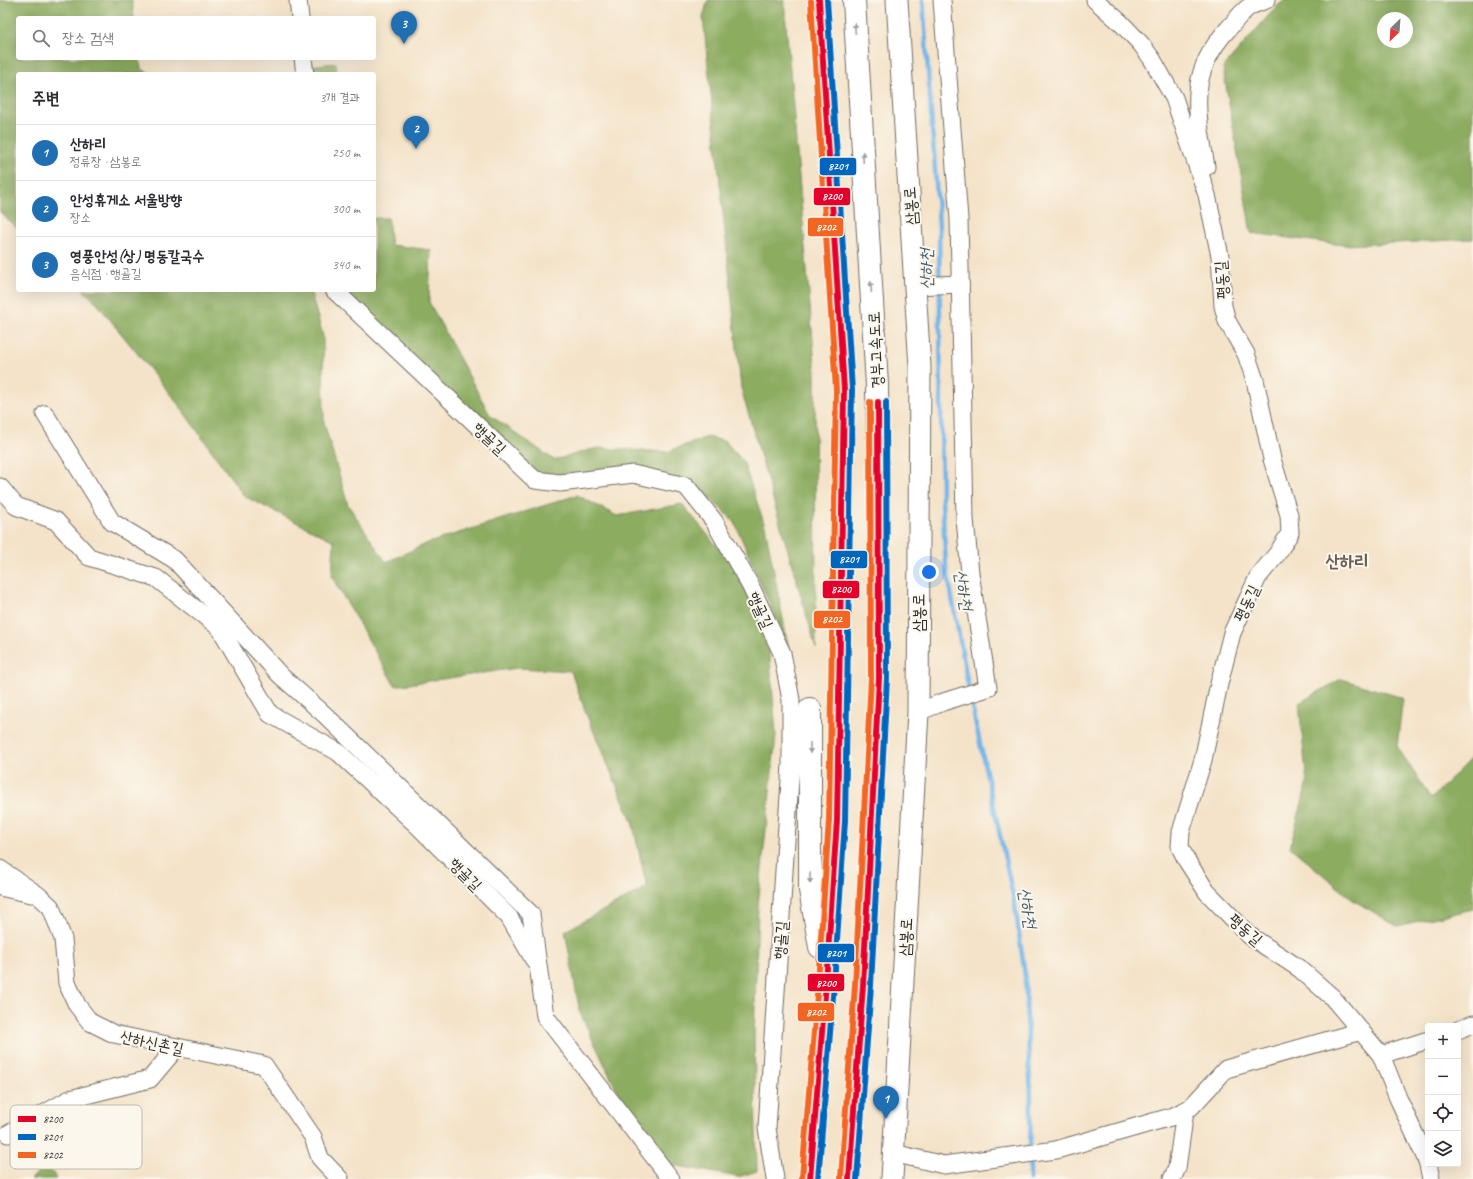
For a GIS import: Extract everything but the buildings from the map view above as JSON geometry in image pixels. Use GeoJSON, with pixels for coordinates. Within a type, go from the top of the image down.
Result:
{"type":"FeatureCollection","features":[{"type":"Feature","properties":{"kind":"highway","name":"경부고속도로"},"geometry":{"type":"LineString","coordinates":[[810,1179],[826,983],[837,820],[844,390],[819,0]]}},
{"type":"Feature","properties":{"kind":"highway","name":"경부고속도로"},"geometry":{"type":"LineString","coordinates":[[849,1179],[864,977],[879,678],[880,551],[877,385],[854,0]]}},
{"type":"Feature","properties":{"kind":"highway"},"geometry":{"type":"LineString","coordinates":[[810,709],[810,890],[826,983]]}},
{"type":"Feature","properties":{"kind":"main road","name":"삼봉로"},"geometry":{"type":"LineString","coordinates":[[892,1179],[918,712],[920,367],[922,285],[897,0]]}},
{"type":"Feature","properties":{"kind":"street"},"geometry":{"type":"LineString","coordinates":[[298,0],[300,16]]}},
{"type":"Feature","properties":{"kind":"street"},"geometry":{"type":"LineString","coordinates":[[918,712],[943,702],[988,688],[970,573],[965,519],[955,284],[959,219],[942,0]]}},
{"type":"Feature","properties":{"kind":"street","name":"평동길"},"geometry":{"type":"LineString","coordinates":[[1095,0],[1121,22],[1141,44],[1152,59],[1174,98],[1207,195],[1220,256],[1222,306],[1227,321],[1246,354],[1255,380],[1272,459],[1289,515],[1290,533],[1277,554],[1258,577],[1232,633],[1219,684],[1203,760],[1181,832],[1180,847],[1187,862],[1212,898],[1250,936],[1300,969],[1332,997],[1381,1055],[1398,1098],[1425,1156]]}},
{"type":"Feature","properties":{"kind":"street"},"geometry":{"type":"LineString","coordinates":[[1207,195],[1207,176],[1198,123],[1197,107],[1200,78],[1205,63],[1216,43],[1248,8],[1266,0]]}},
{"type":"Feature","properties":{"kind":"street"},"geometry":{"type":"LineString","coordinates":[[304,60],[305,72]]}},
{"type":"Feature","properties":{"kind":"street"},"geometry":{"type":"LineString","coordinates":[[922,285],[955,284]]}},
{"type":"Feature","properties":{"kind":"street","name":"행골길"},"geometry":{"type":"LineString","coordinates":[[336,292],[535,480],[560,483],[633,474],[686,486],[714,521],[750,585],[782,653],[791,700],[791,764],[767,1128],[775,1179]]}},
{"type":"Feature","properties":{"kind":"street"},"geometry":{"type":"LineString","coordinates":[[45,414],[112,522],[175,560],[281,676],[324,714],[531,914],[538,967]]}},
{"type":"Feature","properties":{"kind":"street","name":"행골길"},"geometry":{"type":"LineString","coordinates":[[0,488],[16,506],[56,521],[89,557],[156,578],[220,628],[270,714],[338,752],[419,827],[510,917],[538,967],[545,1016],[671,1179]]}},
{"type":"Feature","properties":{"kind":"street","name":"산하신촌길"},"geometry":{"type":"LineString","coordinates":[[0,869],[38,895],[51,907],[63,939],[67,983],[77,1006],[90,1022],[114,1034],[264,1065],[313,1137],[320,1158],[340,1179]]}},
{"type":"Feature","properties":{"kind":"street"},"geometry":{"type":"LineString","coordinates":[[0,888],[38,895]]}},
{"type":"Feature","properties":{"kind":"street"},"geometry":{"type":"LineString","coordinates":[[1461,1029],[1473,1024]]}},
{"type":"Feature","properties":{"kind":"street"},"geometry":{"type":"LineString","coordinates":[[893,1153],[944,1166],[1056,1150],[1174,1116],[1185,1111],[1191,1108],[1226,1069],[1361,1031]]}},
{"type":"Feature","properties":{"kind":"street"},"geometry":{"type":"LineString","coordinates":[[1381,1055],[1425,1041]]}},
{"type":"Feature","properties":{"kind":"street"},"geometry":{"type":"LineString","coordinates":[[61,1105],[70,1100],[150,1078],[177,1047]]}},
{"type":"Feature","properties":{"kind":"street"},"geometry":{"type":"LineString","coordinates":[[1172,1179],[1177,1168],[1185,1111]]}},
{"type":"Feature","properties":{"kind":"street","name":"평동길"},"geometry":{"type":"LineString","coordinates":[[1429,1167],[1431,1179]]}},
{"type":"Feature","properties":{"kind":"green space"},"geometry":{"type":"Polygon","coordinates":[[[0,0],[132,0],[134,16],[16,16],[16,60],[140,60],[141,69],[148,72],[16,72],[16,227],[0,212],[0,0]]]}},
{"type":"Feature","properties":{"kind":"green space"},"geometry":{"type":"Polygon","coordinates":[[[708,0],[784,0],[815,365],[816,648],[741,388],[703,17],[708,0]]]}},
{"type":"Feature","properties":{"kind":"green space"},"geometry":{"type":"Polygon","coordinates":[[[1285,0],[1473,0],[1473,239],[1343,245],[1251,233],[1223,68],[1276,7],[1285,0]]]}},
{"type":"Feature","properties":{"kind":"green space"},"geometry":{"type":"Polygon","coordinates":[[[336,63],[337,72],[310,72],[309,66],[336,63]]]}},
{"type":"Feature","properties":{"kind":"green space"},"geometry":{"type":"Polygon","coordinates":[[[376,218],[388,218],[391,245],[431,250],[429,302],[490,415],[554,460],[597,448],[667,452],[707,437],[725,441],[743,461],[765,526],[789,650],[734,521],[689,479],[563,478],[524,468],[345,292],[376,292],[376,218]]]}},
{"type":"Feature","properties":{"kind":"green space"},"geometry":{"type":"Polygon","coordinates":[[[85,292],[311,292],[323,336],[324,423],[348,505],[386,562],[428,543],[577,495],[617,516],[682,504],[746,581],[770,658],[776,735],[758,906],[754,1039],[757,1171],[738,1177],[667,1164],[619,1095],[580,1013],[565,931],[647,887],[632,821],[587,716],[571,671],[517,668],[395,686],[332,577],[334,541],[244,496],[178,404],[95,301],[85,292]]]}},
{"type":"Feature","properties":{"kind":"green space"},"geometry":{"type":"Polygon","coordinates":[[[1341,679],[1403,698],[1397,746],[1431,799],[1473,756],[1473,909],[1397,926],[1353,900],[1290,847],[1307,784],[1299,703],[1341,679]]]}},
{"type":"Feature","properties":{"kind":"green space"},"geometry":{"type":"Polygon","coordinates":[[[42,1169],[51,1169],[56,1179],[31,1179],[42,1169]]]}},
{"type":"Feature","properties":{"kind":"waterway","name":"산하천"},"geometry":{"type":"LineString","coordinates":[[923,0],[939,226],[942,501],[946,565],[969,690]]}},
{"type":"Feature","properties":{"kind":"waterway","name":"산하천"},"geometry":{"type":"LineString","coordinates":[[970,697],[1015,905],[1025,976],[1031,1096],[1030,1150]]}},
{"type":"Feature","properties":{"kind":"waterway","name":"산하천"},"geometry":{"type":"LineString","coordinates":[[1030,1157],[1030,1179]]}},
{"type":"Feature","properties":{"kind":"transit line","name":"8200"},"geometry":{"type":"LineString","coordinates":[[810,1179],[826,983],[837,820],[844,390],[819,0]]}},
{"type":"Feature","properties":{"kind":"transit line","name":"8201"},"geometry":{"type":"LineString","coordinates":[[818,1179],[834,984],[845,821],[852,390],[827,0]]}},
{"type":"Feature","properties":{"kind":"transit line","name":"8202"},"geometry":{"type":"LineString","coordinates":[[802,1178],[818,982],[829,820],[836,390],[811,1]]}},
{"type":"Feature","properties":{"kind":"transit line","name":"8202"},"geometry":{"type":"LineString","coordinates":[[841,1178],[855,985],[871,678],[870,402]]}},
{"type":"Feature","properties":{"kind":"transit line","name":"8200"},"geometry":{"type":"LineString","coordinates":[[849,1179],[863,985],[879,678],[878,402]]}},
{"type":"Feature","properties":{"kind":"transit line","name":"8201"},"geometry":{"type":"LineString","coordinates":[[857,1179],[871,985],[887,678],[886,402]]}},
{"type":"Feature","properties":{"kind":"place","name":"영풍안성(상) 명동칼국수"},"geometry":{"type":"Point","coordinates":[404,44]}},
{"type":"Feature","properties":{"kind":"place","name":"안성휴게소 서울방향"},"geometry":{"type":"Point","coordinates":[416,149]}},
{"type":"Feature","properties":{"kind":"place","name":"산하리"},"geometry":{"type":"Point","coordinates":[886,1119]}},
{"type":"Feature","properties":{"kind":"district","name":"산하리"},"geometry":{"type":"Point","coordinates":[1347,561]}}]}
